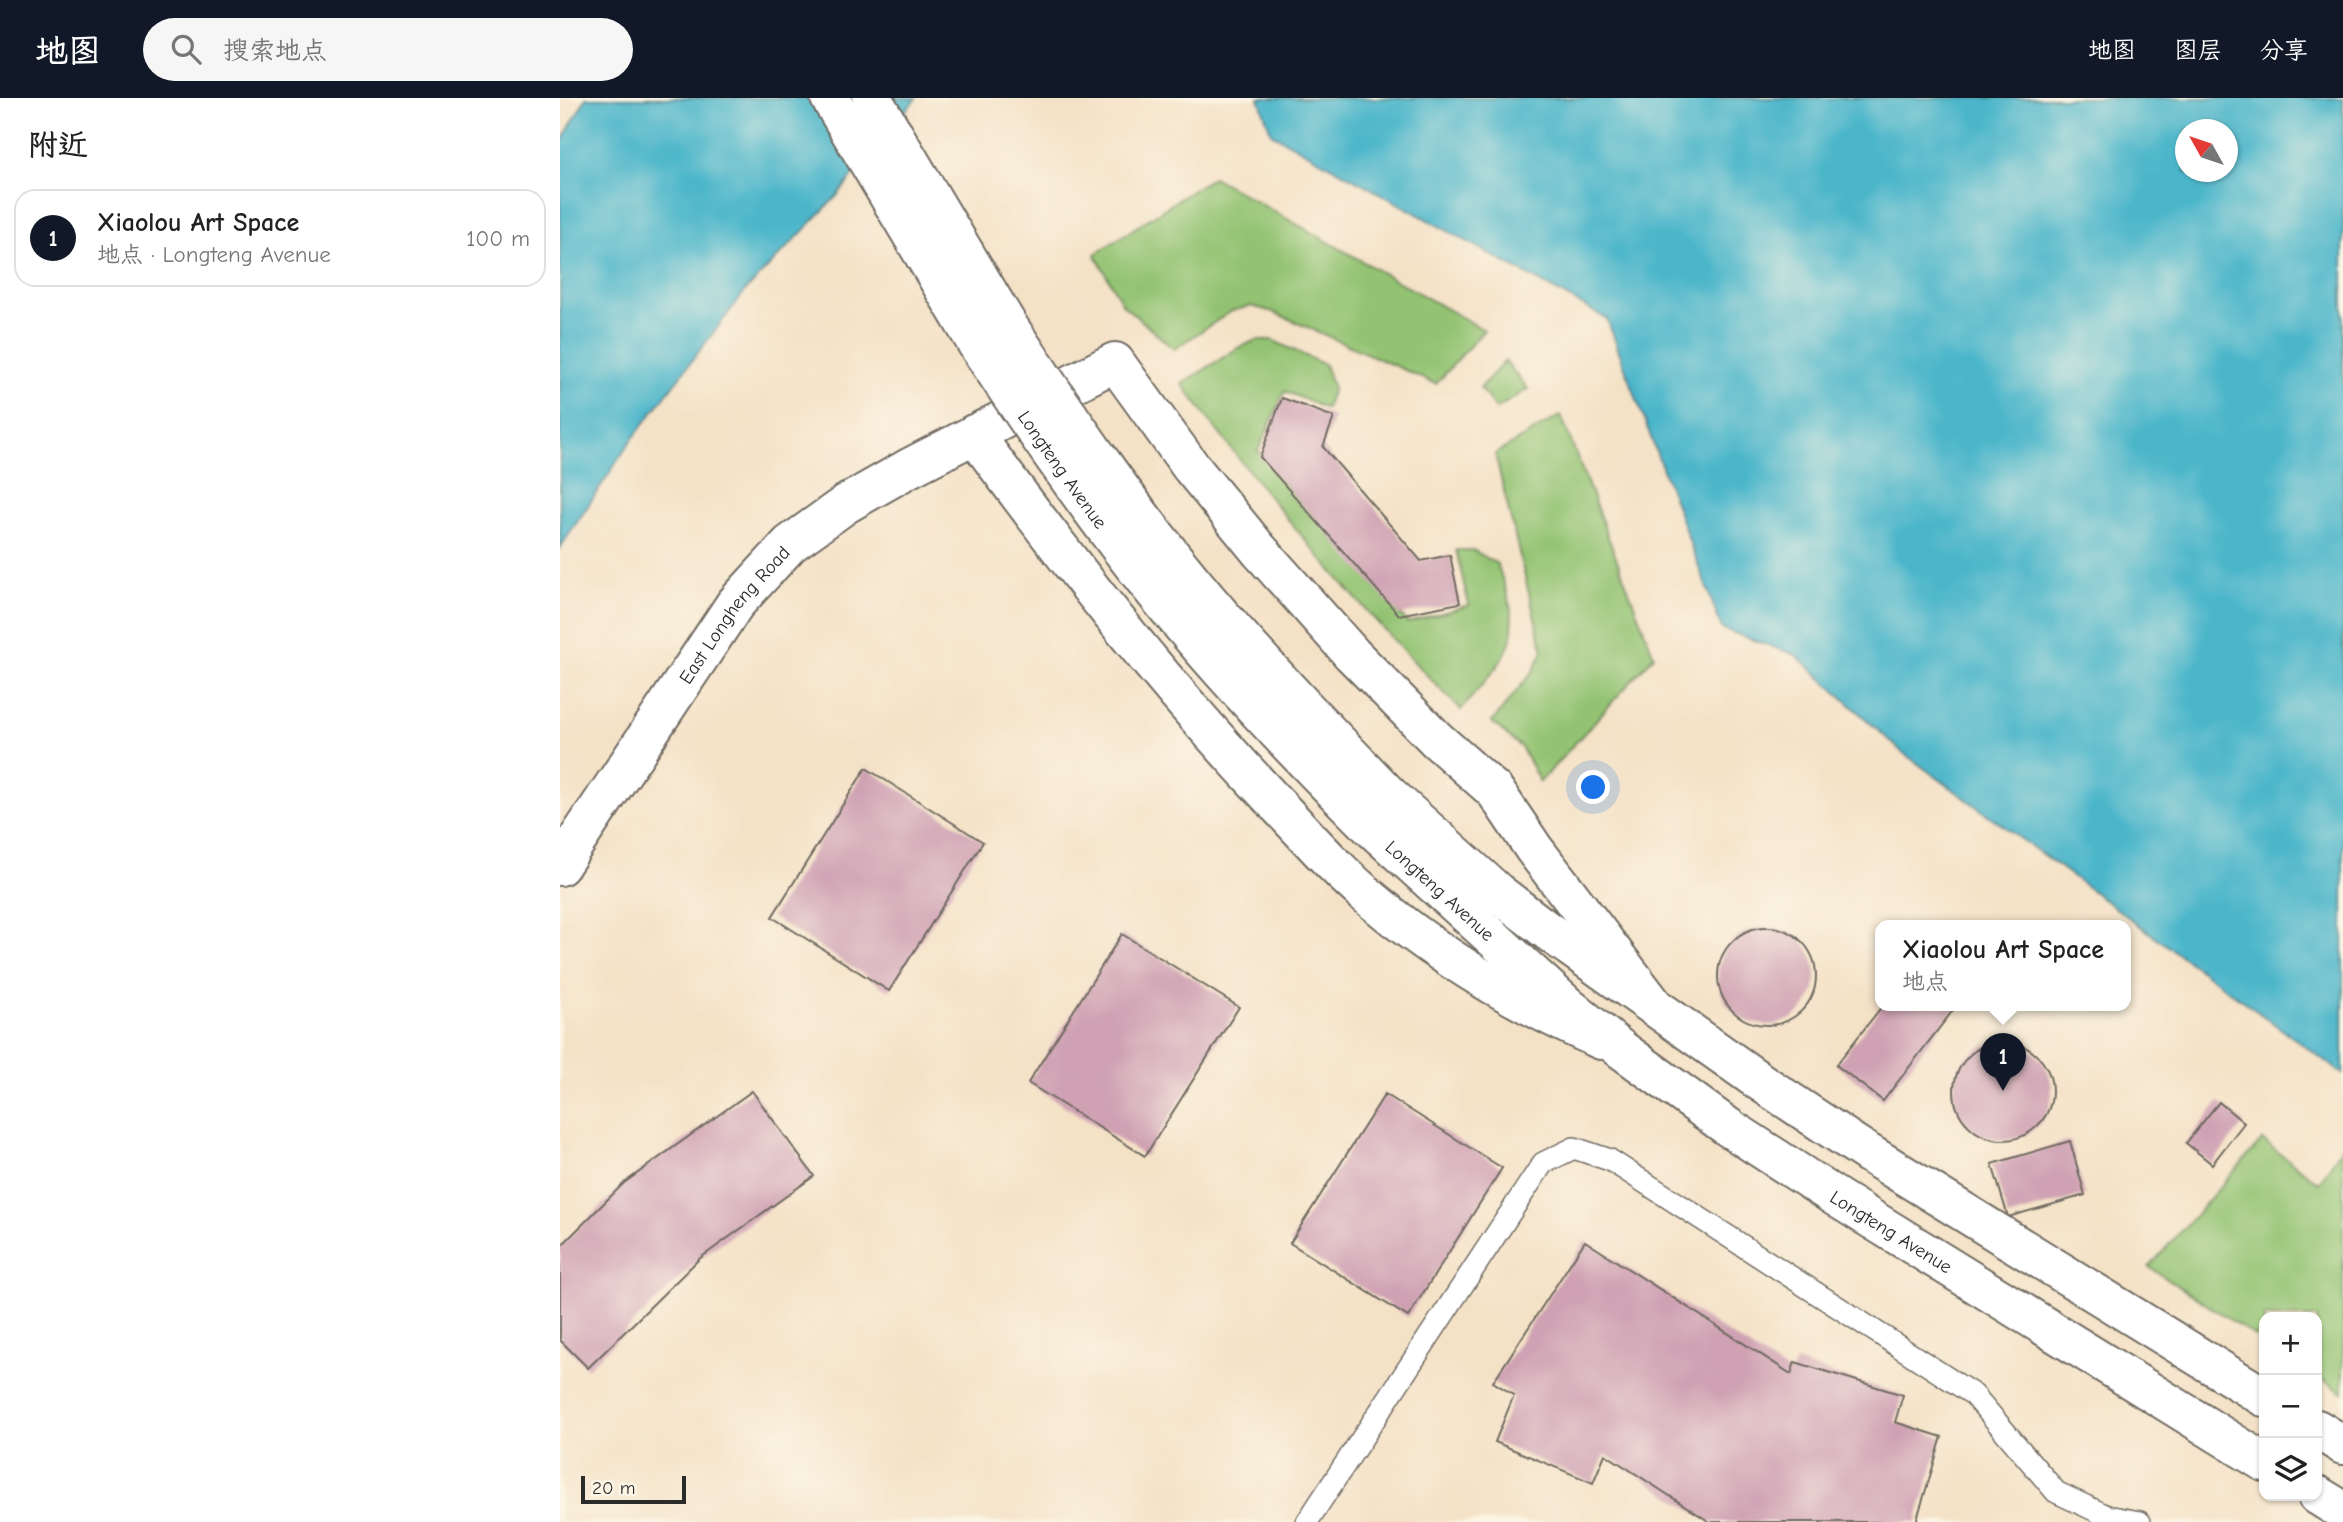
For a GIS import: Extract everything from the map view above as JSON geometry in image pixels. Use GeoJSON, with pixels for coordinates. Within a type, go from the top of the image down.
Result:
{"type":"FeatureCollection","features":[{"type":"Feature","properties":{"kind":"main road","name":"Longteng Avenue"},"geometry":{"type":"LineString","coordinates":[[830,98],[977,344],[1040,440],[1108,532],[1179,621],[1270,726],[1377,808],[1759,1081],[1868,1153],[2259,1394]]}},
{"type":"Feature","properties":{"kind":"main road","name":"Longteng Avenue"},"geometry":{"type":"LineString","coordinates":[[872,98],[1007,324],[1070,419],[1137,510],[1206,598],[1297,701],[1377,808],[1569,1007],[1622,1050],[1728,1126],[1839,1199],[2259,1459]]}},
{"type":"Feature","properties":{"kind":"main road","name":"East Longheng Road"},"geometry":{"type":"LineString","coordinates":[[560,866],[735,604],[762,571],[790,544],[846,504],[974,434],[1115,362],[1191,467],[1268,560],[1352,654],[1437,740],[1495,791],[1534,849],[1655,1006]]}},
{"type":"Feature","properties":{"kind":"main road"},"geometry":{"type":"LineString","coordinates":[[974,434],[1067,560],[1141,652],[1234,760],[1329,859],[1375,902],[1437,949],[1540,1013],[1622,1050]]}},
{"type":"Feature","properties":{"kind":"main road"},"geometry":{"type":"LineString","coordinates":[[2322,1432],[2343,1445]]}},
{"type":"Feature","properties":{"kind":"main road"},"geometry":{"type":"LineString","coordinates":[[2322,1498],[2343,1511]]}},
{"type":"Feature","properties":{"kind":"lane"},"geometry":{"type":"LineString","coordinates":[[1307,1522],[1543,1163],[1574,1148],[1610,1160],[1974,1395],[2056,1492],[2107,1516],[2140,1522]]}},
{"type":"Feature","properties":{"kind":"green space"},"geometry":{"type":"Polygon","coordinates":[[[1213,177],[1484,330],[1436,384],[1273,312],[1251,306],[1232,311],[1174,349],[1123,305],[1095,254],[1213,177]]]}},
{"type":"Feature","properties":{"kind":"green space"},"geometry":{"type":"Polygon","coordinates":[[[1256,340],[1272,340],[1325,365],[1333,388],[1326,409],[1285,391],[1258,451],[1408,623],[1469,605],[1456,550],[1473,550],[1497,564],[1511,612],[1509,644],[1503,658],[1461,710],[1386,632],[1316,552],[1182,384],[1238,348],[1256,340]]]}},
{"type":"Feature","properties":{"kind":"green space"},"geometry":{"type":"Polygon","coordinates":[[[1505,361],[1528,389],[1496,409],[1480,388],[1505,361]]]}},
{"type":"Feature","properties":{"kind":"green space"},"geometry":{"type":"Polygon","coordinates":[[[1561,415],[1654,656],[1540,782],[1521,747],[1492,722],[1533,671],[1543,651],[1495,454],[1561,415]]]}},
{"type":"Feature","properties":{"kind":"green space"},"geometry":{"type":"Polygon","coordinates":[[[2262,1140],[2319,1183],[2343,1146],[2343,1393],[2322,1379],[2322,1312],[2259,1312],[2259,1339],[2149,1267],[2262,1140]]]}},
{"type":"Feature","properties":{"kind":"water"},"geometry":{"type":"Polygon","coordinates":[[[586,98],[916,98],[837,196],[746,290],[630,442],[560,548],[560,144],[586,98]]]}},
{"type":"Feature","properties":{"kind":"water"},"geometry":{"type":"Polygon","coordinates":[[[1259,98],[2343,98],[2343,1074],[1902,752],[1796,655],[1722,629],[1607,319],[1271,133],[1259,98]]]}},
{"type":"Feature","properties":{"kind":"building"},"geometry":{"type":"Polygon","coordinates":[[[1282,398],[1334,417],[1323,447],[1421,561],[1450,555],[1460,603],[1399,615],[1260,457],[1282,398]]]}},
{"type":"Feature","properties":{"kind":"building"},"geometry":{"type":"Polygon","coordinates":[[[866,768],[983,842],[889,991],[772,917],[866,768]]]}},
{"type":"Feature","properties":{"kind":"building"},"geometry":{"type":"Polygon","coordinates":[[[1767,927],[1786,931],[1802,941],[1812,957],[1816,976],[1812,995],[1802,1011],[1786,1021],[1767,1025],[1748,1021],[1732,1011],[1722,995],[1718,976],[1722,957],[1732,941],[1748,931],[1767,927]]]}},
{"type":"Feature","properties":{"kind":"building"},"geometry":{"type":"Polygon","coordinates":[[[1122,934],[1239,1007],[1145,1156],[1028,1083],[1122,934]]]}},
{"type":"Feature","properties":{"kind":"building"},"geometry":{"type":"Polygon","coordinates":[[[1878,1011],[1952,1011],[1883,1101],[1836,1065],[1878,1011]]]}},
{"type":"Feature","properties":{"kind":"building"},"geometry":{"type":"Polygon","coordinates":[[[2003,1042],[2022,1046],[2038,1056],[2048,1072],[2052,1091],[2048,1110],[2038,1126],[2022,1136],[2003,1140],[1984,1136],[1968,1126],[1958,1110],[1954,1091],[1958,1072],[1968,1056],[1984,1046],[2003,1042]]]}},
{"type":"Feature","properties":{"kind":"building"},"geometry":{"type":"Polygon","coordinates":[[[752,1091],[814,1176],[699,1259],[588,1368],[560,1340],[560,1247],[624,1183],[752,1091]]]}},
{"type":"Feature","properties":{"kind":"building"},"geometry":{"type":"Polygon","coordinates":[[[1385,1094],[1502,1168],[1408,1317],[1290,1243],[1385,1094]]]}},
{"type":"Feature","properties":{"kind":"building"},"geometry":{"type":"Polygon","coordinates":[[[2219,1102],[2244,1123],[2212,1164],[2186,1143],[2219,1102]]]}},
{"type":"Feature","properties":{"kind":"building"},"geometry":{"type":"Polygon","coordinates":[[[2070,1141],[2085,1195],[2008,1217],[1992,1164],[2070,1141]]]}},
{"type":"Feature","properties":{"kind":"building"},"geometry":{"type":"Polygon","coordinates":[[[1585,1241],[1791,1374],[1795,1362],[1903,1395],[1895,1422],[1942,1437],[1916,1522],[1710,1522],[1605,1454],[1593,1483],[1495,1442],[1514,1395],[1493,1382],[1585,1241]]]}},
{"type":"Feature","properties":{"kind":"place","name":"Xiaolou Art Space"},"geometry":{"type":"Point","coordinates":[2003,1091]}}]}
